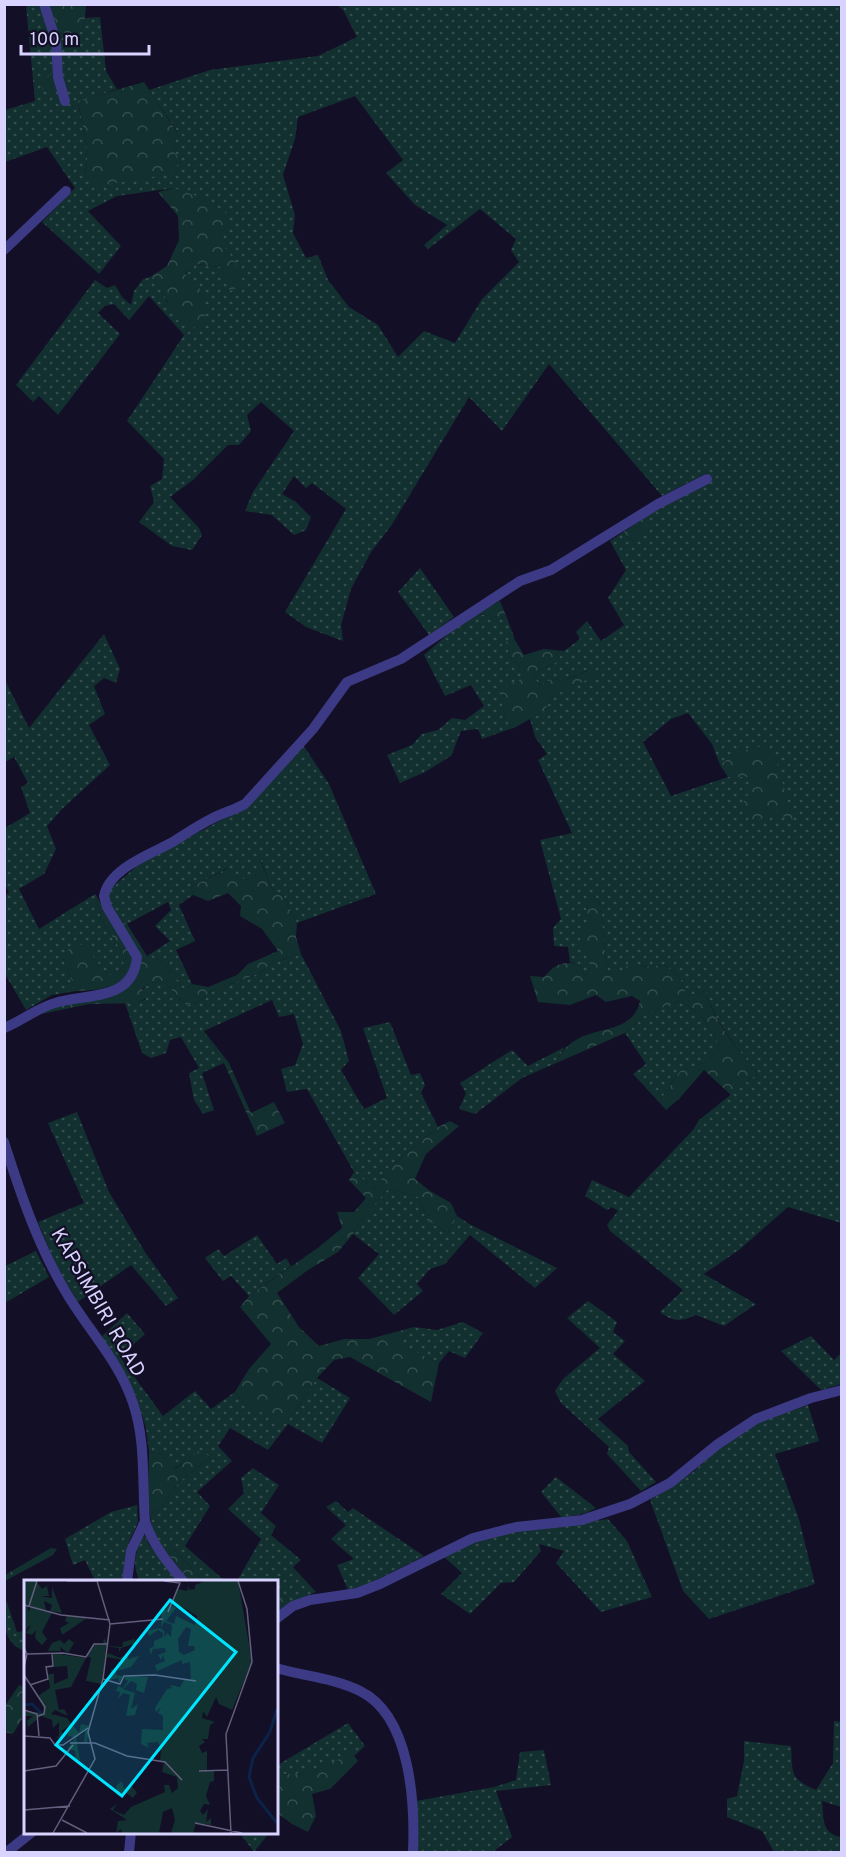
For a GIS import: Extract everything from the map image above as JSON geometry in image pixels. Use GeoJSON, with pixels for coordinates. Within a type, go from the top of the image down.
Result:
{"type":"FeatureCollection","features":[{"type":"Feature","properties":{"kind":"street"},"geometry":{"type":"LineString","coordinates":[[44,4],[56,40],[58,77],[65,101]]}},
{"type":"Feature","properties":{"kind":"street"},"geometry":{"type":"LineString","coordinates":[[4,250],[66,191]]}},
{"type":"Feature","properties":{"kind":"street"},"geometry":{"type":"LineString","coordinates":[[4,1028],[54,1003],[109,993],[127,982],[134,971],[137,957],[107,907],[104,896],[109,883],[145,855],[214,817],[244,804],[313,729],[347,682],[400,659],[520,581],[551,570],[658,504],[707,479]]}},
{"type":"Feature","properties":{"kind":"street","name":"KAPSIMBIRI ROAD"},"geometry":{"type":"LineString","coordinates":[[4,1142],[24,1206],[51,1265],[68,1296],[109,1354],[133,1402],[141,1432],[145,1521],[164,1557],[182,1580]]}},
{"type":"Feature","properties":{"kind":"street"},"geometry":{"type":"LineString","coordinates":[[278,1617],[293,1606],[310,1600],[357,1593],[380,1584],[473,1538],[516,1527],[582,1520],[630,1504],[670,1483],[724,1439],[756,1419],[811,1398],[842,1390]]}},
{"type":"Feature","properties":{"kind":"street"},"geometry":{"type":"LineString","coordinates":[[128,1580],[131,1551],[145,1521]]}},
{"type":"Feature","properties":{"kind":"street"},"geometry":{"type":"LineString","coordinates":[[278,1668],[345,1684],[362,1692],[378,1704],[400,1741],[410,1779],[413,1852]]}},
{"type":"Feature","properties":{"kind":"street"},"geometry":{"type":"LineString","coordinates":[[7,1852],[31,1833]]}},
{"type":"Feature","properties":{"kind":"street"},"geometry":{"type":"LineString","coordinates":[[129,1852],[131,1833]]}},
{"type":"Feature","properties":{"kind":"green space"},"geometry":{"type":"Polygon","coordinates":[[[26,5],[40,5],[61,77],[59,34],[81,32],[85,18],[100,17],[106,71],[117,89],[78,102],[88,154],[85,173],[173,151],[177,131],[149,90],[210,70],[318,56],[357,37],[343,10],[337,5],[841,5],[841,1223],[788,1207],[739,1250],[704,1274],[756,1304],[724,1326],[696,1315],[677,1320],[660,1312],[683,1290],[610,1231],[607,1225],[618,1211],[612,1207],[607,1210],[585,1196],[592,1180],[629,1197],[693,1130],[699,1120],[758,1073],[727,1035],[705,991],[687,996],[679,976],[664,965],[639,967],[623,974],[607,974],[601,907],[595,896],[586,904],[593,951],[590,969],[585,976],[580,965],[570,962],[568,947],[554,946],[553,928],[561,919],[540,840],[572,833],[538,760],[547,754],[535,737],[530,719],[544,711],[553,696],[590,669],[564,681],[554,679],[539,685],[532,674],[555,663],[564,651],[580,639],[576,632],[587,621],[601,641],[624,625],[608,598],[626,570],[610,541],[622,533],[634,541],[644,518],[670,501],[712,480],[707,473],[662,496],[549,364],[502,431],[469,397],[391,526],[371,552],[351,589],[341,625],[343,641],[306,627],[285,612],[346,509],[312,483],[306,488],[294,476],[282,494],[296,502],[311,517],[306,530],[294,535],[272,515],[245,511],[253,492],[294,431],[261,402],[247,415],[251,431],[239,445],[228,445],[193,480],[170,497],[199,528],[202,535],[192,550],[172,546],[139,522],[154,502],[150,486],[162,479],[164,459],[127,421],[184,335],[149,296],[129,320],[114,304],[105,306],[98,313],[120,334],[58,415],[39,396],[33,402],[16,385],[95,280],[107,288],[115,285],[122,297],[131,305],[134,291],[143,279],[150,277],[162,289],[167,303],[185,275],[196,264],[220,267],[235,261],[174,188],[117,196],[88,211],[121,246],[99,274],[42,222],[75,188],[47,147],[5,162],[5,110],[35,101],[26,5]],[[355,96],[298,117],[295,139],[283,175],[295,215],[293,233],[306,258],[318,255],[328,280],[349,307],[378,325],[398,357],[424,331],[455,343],[482,299],[519,262],[511,250],[516,239],[480,209],[428,249],[424,245],[447,225],[415,205],[386,173],[403,160],[355,96]],[[688,713],[671,719],[643,742],[671,796],[728,777],[748,777],[773,814],[737,752],[720,765],[712,744],[688,713]]]}},
{"type":"Feature","properties":{"kind":"green space"},"geometry":{"type":"Polygon","coordinates":[[[48,5],[86,5],[81,32],[59,34],[48,5]]]}},
{"type":"Feature","properties":{"kind":"green space"},"geometry":{"type":"Polygon","coordinates":[[[53,73],[60,90],[43,91],[40,81],[53,73]]]}},
{"type":"Feature","properties":{"kind":"green space"},"geometry":{"type":"Polygon","coordinates":[[[144,82],[177,132],[173,151],[181,161],[170,174],[98,186],[85,174],[88,154],[78,101],[144,82]]]}},
{"type":"Feature","properties":{"kind":"green space"},"geometry":{"type":"Polygon","coordinates":[[[174,188],[205,199],[226,213],[228,226],[217,237],[235,261],[244,284],[230,291],[220,267],[197,264],[185,274],[202,291],[206,313],[199,330],[173,310],[150,277],[167,266],[179,240],[178,216],[158,192],[174,188]]]}},
{"type":"Feature","properties":{"kind":"green space"},"geometry":{"type":"Polygon","coordinates":[[[644,518],[647,528],[634,541],[622,533],[644,518]]]}},
{"type":"Feature","properties":{"kind":"green space"},"geometry":{"type":"Polygon","coordinates":[[[420,568],[454,617],[429,635],[398,592],[420,568]]]}},
{"type":"Feature","properties":{"kind":"green space"},"geometry":{"type":"Polygon","coordinates":[[[500,601],[507,618],[477,614],[500,601]]]}},
{"type":"Feature","properties":{"kind":"green space"},"geometry":{"type":"Polygon","coordinates":[[[477,614],[507,618],[515,640],[507,642],[509,656],[518,665],[524,679],[500,690],[506,721],[516,727],[482,739],[478,729],[461,731],[451,756],[425,772],[400,783],[387,755],[412,745],[422,734],[438,730],[452,718],[465,720],[484,706],[471,685],[445,696],[424,655],[448,634],[477,614]]]}},
{"type":"Feature","properties":{"kind":"green space"},"geometry":{"type":"Polygon","coordinates":[[[104,634],[120,669],[116,683],[104,678],[94,686],[105,714],[89,725],[110,765],[63,808],[47,826],[56,849],[44,874],[19,889],[39,929],[95,894],[101,919],[126,958],[119,972],[108,976],[84,945],[63,958],[76,991],[52,995],[26,1010],[5,974],[5,895],[9,893],[5,884],[5,828],[30,813],[21,787],[28,783],[14,757],[5,762],[4,678],[29,728],[104,634]]]}},
{"type":"Feature","properties":{"kind":"green space"},"geometry":{"type":"Polygon","coordinates":[[[515,640],[524,655],[544,649],[564,651],[555,663],[532,674],[539,685],[554,679],[564,681],[591,669],[597,675],[553,696],[544,711],[516,727],[506,721],[499,690],[523,678],[518,665],[509,656],[506,642],[515,640]]]}},
{"type":"Feature","properties":{"kind":"green space"},"geometry":{"type":"Polygon","coordinates":[[[303,745],[329,784],[376,894],[297,923],[283,895],[274,893],[260,859],[255,878],[245,880],[227,868],[191,887],[193,895],[179,905],[195,941],[176,950],[192,984],[183,989],[161,961],[147,956],[170,941],[155,926],[171,910],[168,902],[127,924],[120,921],[107,899],[110,889],[141,863],[244,808],[303,745]]]}},
{"type":"Feature","properties":{"kind":"green space"},"geometry":{"type":"Polygon","coordinates":[[[762,746],[777,763],[793,819],[773,814],[752,823],[742,804],[753,787],[748,777],[728,777],[720,765],[737,752],[762,746]]]}},
{"type":"Feature","properties":{"kind":"green space"},"geometry":{"type":"Polygon","coordinates":[[[259,858],[274,893],[283,895],[297,923],[296,937],[301,954],[272,963],[260,973],[211,991],[198,1003],[186,1005],[163,981],[149,983],[142,989],[146,998],[138,1003],[89,1004],[37,1015],[49,1008],[79,1000],[136,977],[141,963],[140,953],[120,921],[127,924],[147,956],[161,961],[183,989],[192,984],[208,987],[237,975],[248,964],[278,951],[262,929],[240,916],[241,906],[228,893],[208,901],[193,895],[191,887],[228,868],[245,880],[255,878],[259,858]]]}},
{"type":"Feature","properties":{"kind":"green space"},"geometry":{"type":"Polygon","coordinates":[[[95,894],[132,952],[131,964],[128,973],[115,985],[96,990],[76,991],[63,958],[73,943],[84,945],[108,975],[119,972],[126,958],[101,919],[95,894]]]}},
{"type":"Feature","properties":{"kind":"green space"},"geometry":{"type":"Polygon","coordinates":[[[595,896],[601,907],[607,974],[623,974],[630,959],[639,967],[664,965],[679,976],[687,996],[705,991],[720,1024],[734,1045],[758,1073],[731,1095],[704,1070],[679,1099],[666,1110],[659,1102],[680,1071],[706,1062],[721,1048],[703,1018],[681,1001],[647,1013],[625,1033],[554,1064],[572,1042],[630,1019],[640,1001],[632,996],[606,1002],[596,995],[570,1005],[538,1002],[530,976],[544,977],[552,969],[564,963],[580,965],[585,976],[589,970],[593,953],[584,952],[579,935],[589,927],[586,903],[595,896]]]}},
{"type":"Feature","properties":{"kind":"green space"},"geometry":{"type":"Polygon","coordinates":[[[301,954],[341,1031],[349,1061],[341,1070],[364,1109],[387,1098],[363,1028],[390,1022],[411,1075],[420,1073],[425,1085],[421,1093],[438,1127],[388,1169],[375,1189],[354,1172],[307,1089],[287,1092],[281,1069],[295,1065],[303,1044],[294,1014],[279,1017],[272,1000],[204,1031],[224,1063],[202,1073],[214,1110],[203,1114],[194,1100],[189,1073],[199,1068],[181,1037],[170,1040],[166,1053],[151,1058],[142,1053],[125,1003],[138,1003],[146,999],[142,990],[149,983],[163,981],[186,1005],[198,1003],[211,991],[260,973],[272,963],[301,954]]]}},
{"type":"Feature","properties":{"kind":"green space"},"geometry":{"type":"Polygon","coordinates":[[[681,1001],[703,1018],[721,1048],[706,1062],[680,1071],[659,1102],[633,1074],[646,1064],[625,1033],[647,1013],[681,1001]]]}},
{"type":"Feature","properties":{"kind":"green space"},"geometry":{"type":"Polygon","coordinates":[[[204,1031],[229,1063],[251,1113],[274,1102],[285,1123],[257,1136],[224,1063],[204,1031]]]}},
{"type":"Feature","properties":{"kind":"green space"},"geometry":{"type":"Polygon","coordinates":[[[565,1047],[554,1064],[522,1078],[475,1114],[459,1109],[466,1093],[460,1083],[512,1050],[528,1066],[565,1047]]]}},
{"type":"Feature","properties":{"kind":"green space"},"geometry":{"type":"Polygon","coordinates":[[[77,1112],[109,1192],[145,1252],[178,1298],[166,1306],[131,1265],[78,1302],[56,1266],[38,1222],[84,1203],[48,1123],[77,1112]]]}},
{"type":"Feature","properties":{"kind":"green space"},"geometry":{"type":"Polygon","coordinates":[[[450,1121],[459,1126],[426,1154],[415,1179],[451,1203],[457,1216],[448,1233],[427,1220],[419,1197],[388,1189],[364,1216],[338,1252],[277,1293],[299,1327],[319,1346],[344,1339],[369,1339],[414,1327],[405,1335],[402,1345],[439,1363],[431,1402],[350,1357],[334,1360],[317,1378],[292,1416],[281,1421],[247,1406],[235,1392],[249,1369],[271,1344],[240,1307],[249,1296],[342,1228],[337,1212],[354,1212],[366,1198],[349,1180],[354,1172],[375,1189],[388,1169],[438,1127],[450,1121]]]}},
{"type":"Feature","properties":{"kind":"green space"},"geometry":{"type":"Polygon","coordinates":[[[388,1189],[419,1197],[427,1220],[448,1233],[457,1216],[557,1268],[535,1288],[470,1235],[445,1264],[430,1269],[417,1284],[423,1291],[394,1315],[358,1278],[379,1254],[353,1234],[364,1216],[388,1189]]]}},
{"type":"Feature","properties":{"kind":"green space"},"geometry":{"type":"Polygon","coordinates":[[[257,1235],[277,1264],[286,1258],[291,1266],[249,1296],[231,1276],[223,1281],[205,1258],[218,1249],[224,1256],[257,1235]]]}},
{"type":"Feature","properties":{"kind":"green space"},"geometry":{"type":"Polygon","coordinates":[[[36,1251],[49,1277],[5,1303],[5,1266],[36,1251]]]}},
{"type":"Feature","properties":{"kind":"green space"},"geometry":{"type":"Polygon","coordinates":[[[588,1301],[617,1322],[613,1332],[625,1341],[613,1354],[645,1381],[598,1419],[628,1446],[629,1452],[656,1482],[641,1491],[607,1454],[609,1447],[561,1403],[555,1391],[563,1379],[600,1348],[567,1318],[588,1301]]]}},
{"type":"Feature","properties":{"kind":"green space"},"geometry":{"type":"Polygon","coordinates":[[[127,1313],[145,1334],[120,1357],[163,1416],[195,1391],[211,1409],[235,1392],[247,1406],[292,1416],[317,1378],[350,1398],[322,1443],[288,1424],[268,1450],[230,1428],[218,1446],[232,1461],[197,1492],[210,1506],[185,1546],[224,1580],[202,1580],[174,1549],[164,1549],[152,1529],[150,1514],[160,1509],[180,1481],[210,1458],[202,1450],[174,1469],[163,1454],[149,1452],[146,1428],[136,1396],[101,1337],[127,1313]]]}},
{"type":"Feature","properties":{"kind":"green space"},"geometry":{"type":"Polygon","coordinates":[[[463,1322],[483,1333],[465,1358],[449,1351],[439,1363],[401,1345],[405,1335],[414,1327],[437,1330],[463,1322]]]}},
{"type":"Feature","properties":{"kind":"green space"},"geometry":{"type":"Polygon","coordinates":[[[811,1336],[834,1360],[841,1353],[841,1384],[821,1390],[781,1351],[811,1336]]]}},
{"type":"Feature","properties":{"kind":"green space"},"geometry":{"type":"Polygon","coordinates":[[[808,1405],[819,1441],[775,1454],[799,1519],[815,1584],[709,1619],[683,1591],[650,1500],[693,1472],[727,1441],[762,1421],[808,1405]]]}},
{"type":"Feature","properties":{"kind":"green space"},"geometry":{"type":"Polygon","coordinates":[[[202,1449],[210,1458],[180,1481],[160,1509],[150,1514],[149,1452],[163,1454],[175,1469],[202,1449]]]}},
{"type":"Feature","properties":{"kind":"green space"},"geometry":{"type":"Polygon","coordinates":[[[253,1468],[279,1485],[261,1513],[276,1526],[271,1535],[301,1560],[293,1567],[316,1592],[290,1603],[278,1589],[278,1580],[238,1580],[261,1539],[228,1509],[244,1493],[241,1478],[253,1468]]]}},
{"type":"Feature","properties":{"kind":"green space"},"geometry":{"type":"Polygon","coordinates":[[[556,1477],[596,1508],[586,1513],[562,1518],[541,1492],[556,1477]]]}},
{"type":"Feature","properties":{"kind":"green space"},"geometry":{"type":"Polygon","coordinates":[[[336,1501],[348,1512],[353,1508],[424,1556],[367,1585],[348,1590],[337,1565],[354,1559],[331,1539],[346,1525],[326,1507],[336,1501]]]}},
{"type":"Feature","properties":{"kind":"green space"},"geometry":{"type":"Polygon","coordinates":[[[137,1505],[138,1522],[129,1542],[124,1580],[95,1580],[85,1560],[73,1565],[65,1539],[111,1512],[137,1505]]]}},
{"type":"Feature","properties":{"kind":"green space"},"geometry":{"type":"Polygon","coordinates":[[[608,1519],[627,1541],[652,1597],[601,1612],[556,1563],[564,1551],[539,1544],[541,1551],[514,1582],[501,1583],[470,1614],[441,1594],[462,1573],[444,1557],[469,1543],[523,1529],[608,1519]]]}},
{"type":"Feature","properties":{"kind":"green space"},"geometry":{"type":"Polygon","coordinates":[[[144,1534],[150,1546],[176,1580],[140,1580],[135,1563],[144,1534]]]}},
{"type":"Feature","properties":{"kind":"green space"},"geometry":{"type":"Polygon","coordinates":[[[51,1548],[57,1549],[53,1555],[5,1581],[5,1575],[51,1548]]]}},
{"type":"Feature","properties":{"kind":"green space"},"geometry":{"type":"Polygon","coordinates":[[[164,1549],[174,1549],[202,1580],[188,1580],[164,1549]]]}},
{"type":"Feature","properties":{"kind":"green space"},"geometry":{"type":"Polygon","coordinates":[[[278,1589],[280,1590],[290,1603],[278,1612],[278,1589]]]}},
{"type":"Feature","properties":{"kind":"green space"},"geometry":{"type":"Polygon","coordinates":[[[4,1594],[17,1632],[24,1631],[24,1650],[11,1642],[4,1620],[4,1594]]]}},
{"type":"Feature","properties":{"kind":"green space"},"geometry":{"type":"Polygon","coordinates":[[[19,1685],[24,1687],[24,1716],[13,1734],[5,1732],[5,1706],[19,1685]]]}},
{"type":"Feature","properties":{"kind":"green space"},"geometry":{"type":"Polygon","coordinates":[[[834,1721],[841,1722],[841,1807],[822,1801],[827,1829],[841,1837],[841,1852],[774,1852],[762,1831],[727,1817],[727,1799],[737,1796],[744,1761],[744,1741],[791,1746],[794,1774],[801,1782],[816,1790],[833,1763],[834,1721]]]}},
{"type":"Feature","properties":{"kind":"green space"},"geometry":{"type":"Polygon","coordinates":[[[348,1723],[365,1746],[354,1756],[351,1753],[308,1773],[278,1774],[278,1765],[348,1723]]]}},
{"type":"Feature","properties":{"kind":"green space"},"geometry":{"type":"Polygon","coordinates":[[[544,1750],[551,1785],[496,1791],[512,1837],[493,1852],[417,1852],[416,1801],[494,1787],[516,1780],[520,1752],[544,1750]]]}},
{"type":"Feature","properties":{"kind":"green space"},"geometry":{"type":"Polygon","coordinates":[[[351,1752],[358,1761],[330,1789],[312,1794],[316,1816],[308,1832],[278,1814],[278,1774],[316,1771],[351,1752]]]}},
{"type":"Feature","properties":{"kind":"green space"},"geometry":{"type":"Polygon","coordinates":[[[240,1833],[269,1833],[254,1852],[240,1833]]]}}]}
